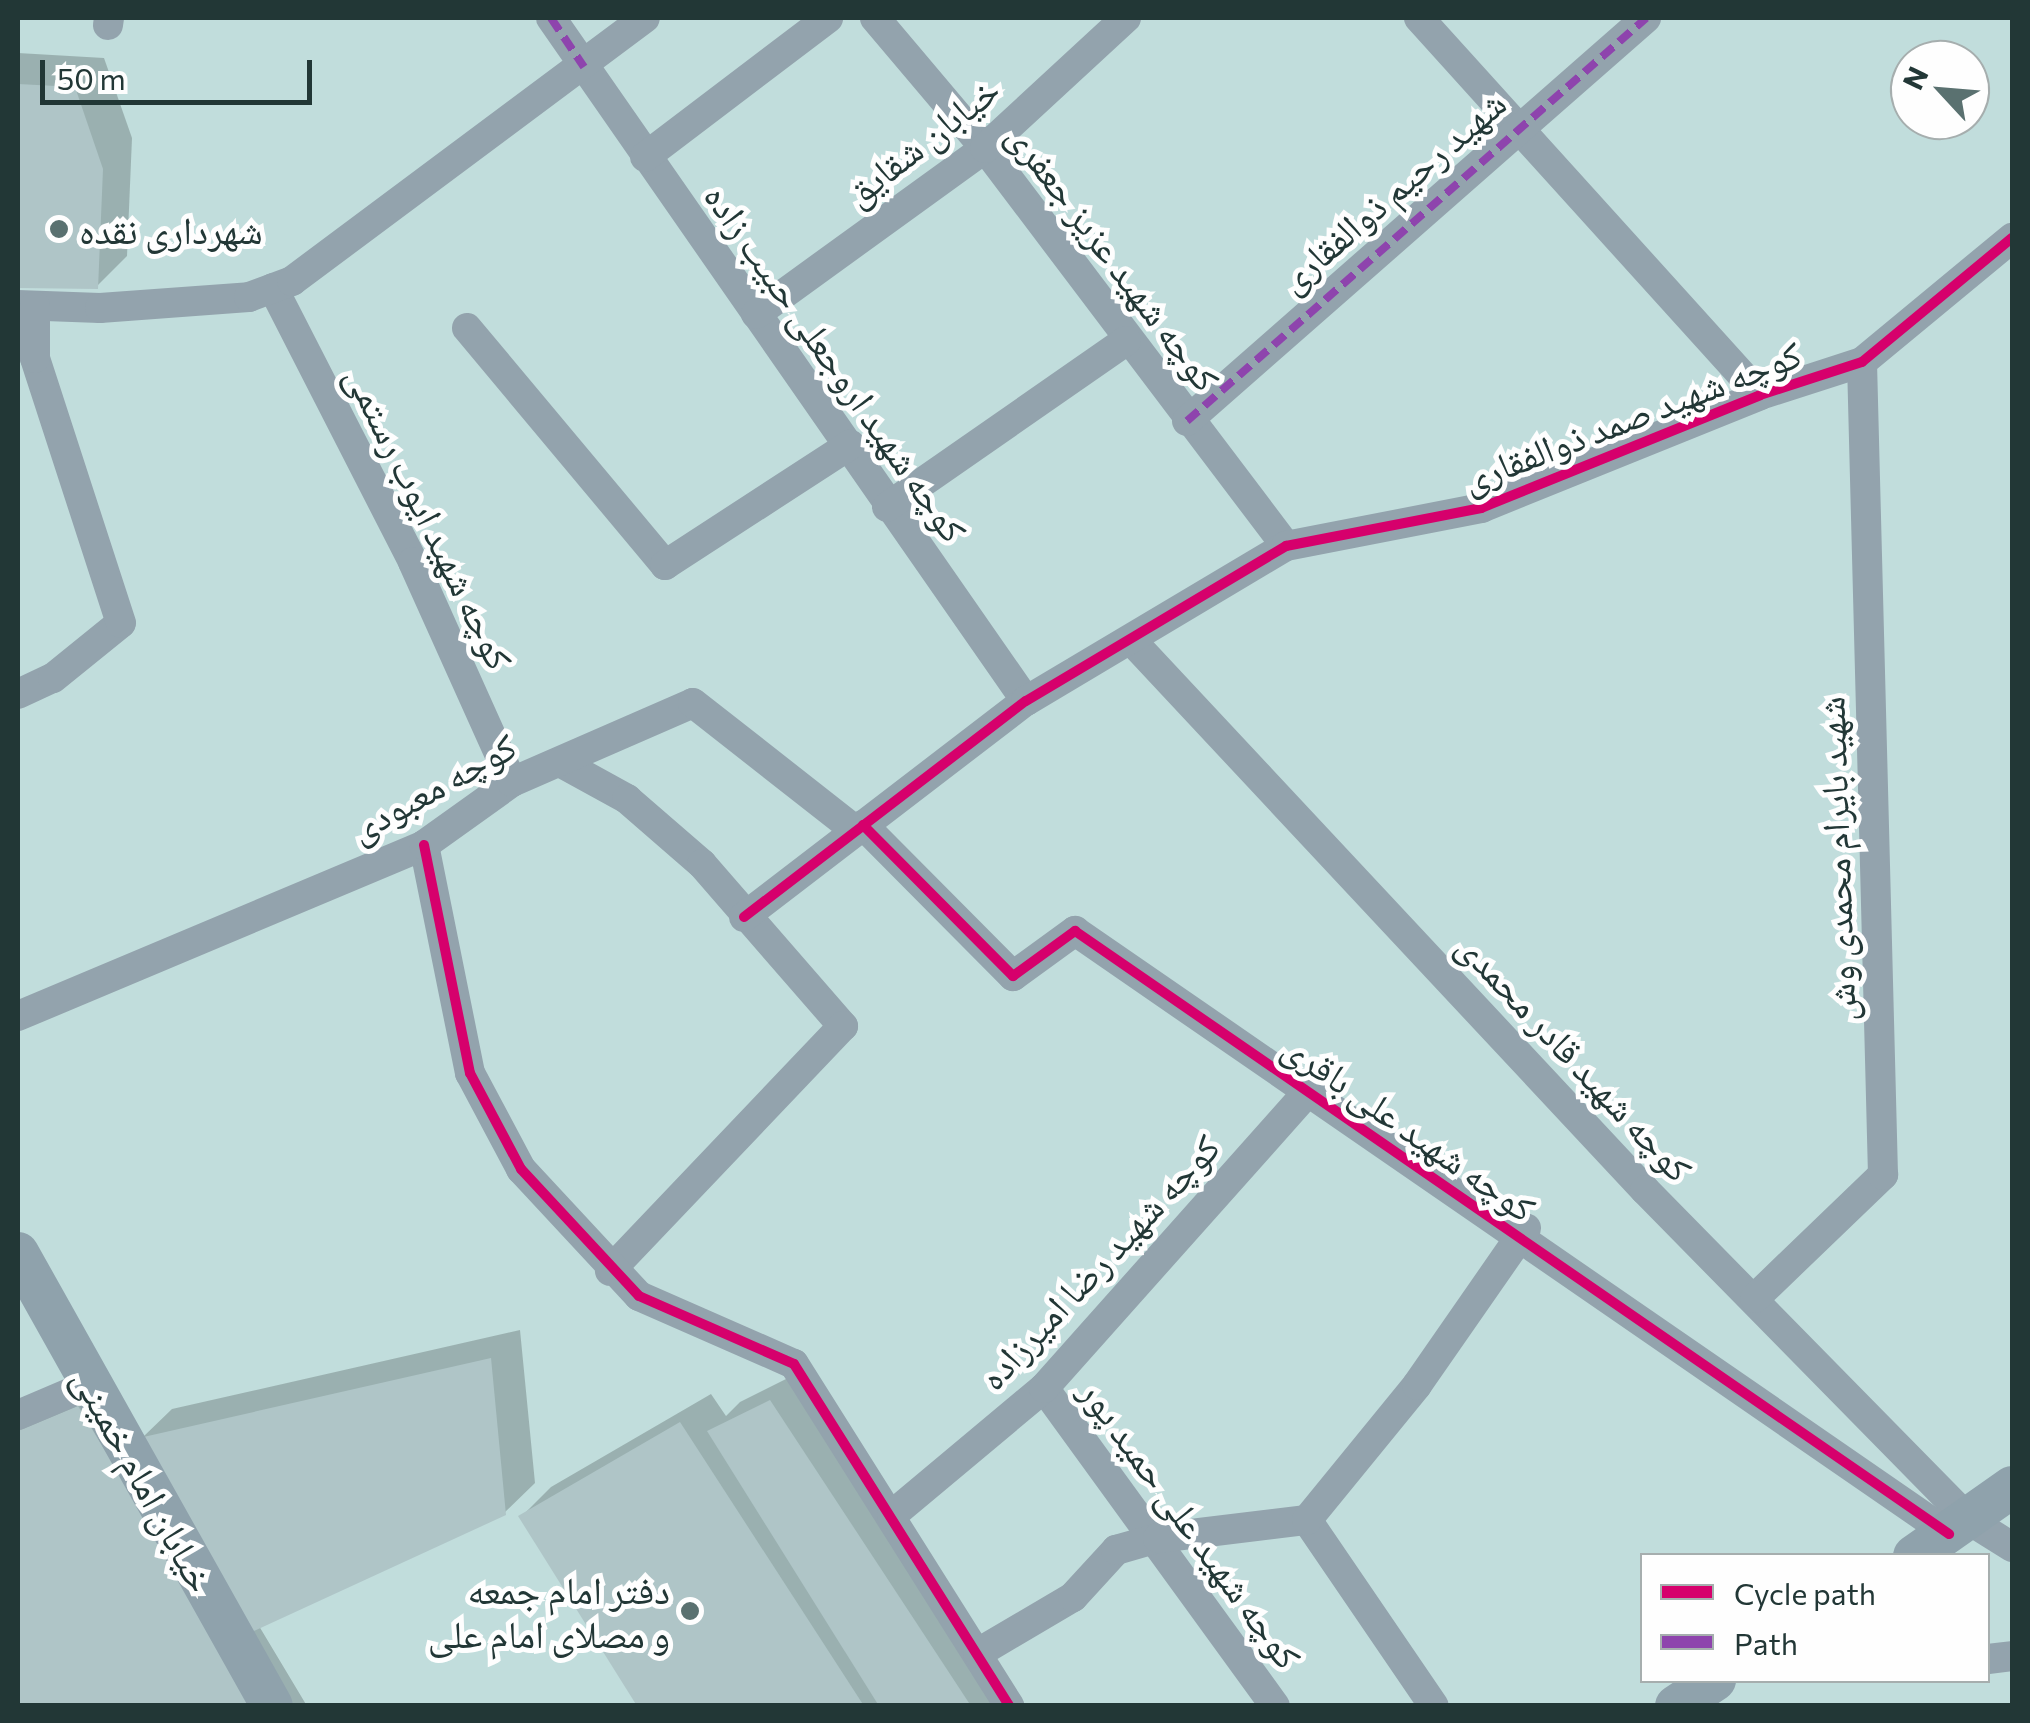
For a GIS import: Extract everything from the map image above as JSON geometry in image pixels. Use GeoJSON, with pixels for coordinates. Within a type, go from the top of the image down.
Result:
{"type":"FeatureCollection","features":[{"type":"Feature","properties":{"kind":"main road","name":"خیابان امام خمینی"},"geometry":{"type":"LineString","coordinates":[[18,1253],[272,1706]]}},
{"type":"Feature","properties":{"kind":"main road"},"geometry":{"type":"LineString","coordinates":[[1944,1536],[2012,1487]]}},
{"type":"Feature","properties":{"kind":"main road"},"geometry":{"type":"LineString","coordinates":[[1676,1706],[1710,1683]]}},
{"type":"Feature","properties":{"kind":"street","name":"کوچه شهید اروجعلی حبیب زاده"},"geometry":{"type":"LineString","coordinates":[[551,18],[850,444],[887,507],[1026,701]]}},
{"type":"Feature","properties":{"kind":"street"},"geometry":{"type":"LineString","coordinates":[[18,694],[53,678],[121,622],[35,358],[26,306],[118,307],[249,297],[292,281],[645,18]]}},
{"type":"Feature","properties":{"kind":"street"},"geometry":{"type":"LineString","coordinates":[[645,157],[828,18]]}},
{"type":"Feature","properties":{"kind":"street","name":"کوچه شهید عزیز جعفری"},"geometry":{"type":"LineString","coordinates":[[875,18],[985,148],[1126,341],[1286,546]]}},
{"type":"Feature","properties":{"kind":"street","name":"خیابان شقایق"},"geometry":{"type":"LineString","coordinates":[[756,314],[985,148],[1126,18]]}},
{"type":"Feature","properties":{"kind":"street"},"geometry":{"type":"LineString","coordinates":[[1419,18],[1760,395]]}},
{"type":"Feature","properties":{"kind":"street","name":"شهید رحیم ذوالفقاری"},"geometry":{"type":"LineString","coordinates":[[1187,421],[1646,18]]}},
{"type":"Feature","properties":{"kind":"street","name":"کوچه شهید صمد ذوالفقاری"},"geometry":{"type":"LineString","coordinates":[[744,917],[1026,701],[1286,546],[1481,508],[1760,395],[1862,362],[2012,238]]}},
{"type":"Feature","properties":{"kind":"street","name":"کوچه شهید ایوب رستمی"},"geometry":{"type":"LineString","coordinates":[[273,288],[413,562],[512,782]]}},
{"type":"Feature","properties":{"kind":"street"},"geometry":{"type":"LineString","coordinates":[[466,328],[665,565],[850,444]]}},
{"type":"Feature","properties":{"kind":"street"},"geometry":{"type":"LineString","coordinates":[[887,507],[1126,341]]}},
{"type":"Feature","properties":{"kind":"street","name":"شهید بایرام محمدی وش"},"geometry":{"type":"LineString","coordinates":[[1755,1298],[1884,1176],[1862,362]]}},
{"type":"Feature","properties":{"kind":"street","name":"کوچه شهید قادر محمدی"},"geometry":{"type":"LineString","coordinates":[[1132,641],[1646,1190],[1755,1298],[1944,1536]]}},
{"type":"Feature","properties":{"kind":"street","name":"کوچه معبودی"},"geometry":{"type":"LineString","coordinates":[[18,1016],[424,844],[512,782],[692,703],[859,828]]}},
{"type":"Feature","properties":{"kind":"street"},"geometry":{"type":"LineString","coordinates":[[560,762],[627,799],[702,864],[744,917],[843,1026],[610,1271]]}},
{"type":"Feature","properties":{"kind":"street","name":"کوچه شهید علی باقری"},"geometry":{"type":"LineString","coordinates":[[859,828],[1012,976],[1075,932],[1523,1233],[1944,1536]]}},
{"type":"Feature","properties":{"kind":"street"},"geometry":{"type":"LineString","coordinates":[[424,844],[470,1073],[521,1169],[610,1271],[639,1296],[794,1364],[1009,1706]]}},
{"type":"Feature","properties":{"kind":"street","name":"کوچه شهید رضا امیرزاده"},"geometry":{"type":"LineString","coordinates":[[892,1515],[1044,1388],[1308,1092]]}},
{"type":"Feature","properties":{"kind":"street"},"geometry":{"type":"LineString","coordinates":[[978,1654],[1073,1597],[1116,1550],[1158,1538],[1307,1520],[1417,1385],[1523,1233]]}},
{"type":"Feature","properties":{"kind":"street"},"geometry":{"type":"LineString","coordinates":[[18,1415],[92,1384]]}},
{"type":"Feature","properties":{"kind":"street","name":"کوچه شهید علی حمید پور"},"geometry":{"type":"LineString","coordinates":[[1044,1388],[1158,1538],[1275,1706]]}},
{"type":"Feature","properties":{"kind":"street"},"geometry":{"type":"LineString","coordinates":[[1307,1520],[1434,1706]]}},
{"type":"Feature","properties":{"kind":"street"},"geometry":{"type":"LineString","coordinates":[[1944,1536],[2012,1547]]}},
{"type":"Feature","properties":{"kind":"building","name":"شهرداری نقده"},"geometry":{"type":"Polygon","coordinates":[[[18,84],[75,87],[103,169],[98,289],[18,288],[18,84]]]}},
{"type":"Feature","properties":{"kind":"building"},"geometry":{"type":"Polygon","coordinates":[[[491,1358],[506,1515],[243,1636],[139,1438],[491,1358]]]}},
{"type":"Feature","properties":{"kind":"building"},"geometry":{"type":"Polygon","coordinates":[[[770,1400],[971,1706],[879,1706],[707,1431],[770,1400]]]}},
{"type":"Feature","properties":{"kind":"building"},"geometry":{"type":"Polygon","coordinates":[[[78,1406],[260,1706],[18,1706],[18,1431],[78,1406]]]}},
{"type":"Feature","properties":{"kind":"building","name":"دفتر امام جمعه و مصلای امام علی"},"geometry":{"type":"Polygon","coordinates":[[[680,1422],[864,1706],[637,1706],[518,1516],[680,1422]]]}},
{"type":"Feature","properties":{"kind":"marked path"},"geometry":{"type":"LineString","coordinates":[[551,18],[584,67]]}},
{"type":"Feature","properties":{"kind":"marked path"},"geometry":{"type":"LineString","coordinates":[[1187,421],[1646,18]]}},
{"type":"Feature","properties":{"kind":"cycle path"},"geometry":{"type":"LineString","coordinates":[[744,917],[1026,701],[1286,546],[1481,508],[1760,395],[1862,362],[2012,238]]}},
{"type":"Feature","properties":{"kind":"cycle path"},"geometry":{"type":"LineString","coordinates":[[863,825],[1013,976],[1075,931],[1949,1534]]}},
{"type":"Feature","properties":{"kind":"cycle path"},"geometry":{"type":"LineString","coordinates":[[424,845],[470,1073],[521,1169],[639,1296],[794,1364],[1009,1706]]}},
{"type":"Feature","properties":{"kind":"place","name":"شهرداری نقده"},"geometry":{"type":"Point","coordinates":[59,229]}},
{"type":"Feature","properties":{"kind":"place","name":"دفتر امام جمعه و مصلای امام علی"},"geometry":{"type":"Point","coordinates":[690,1611]}}]}
